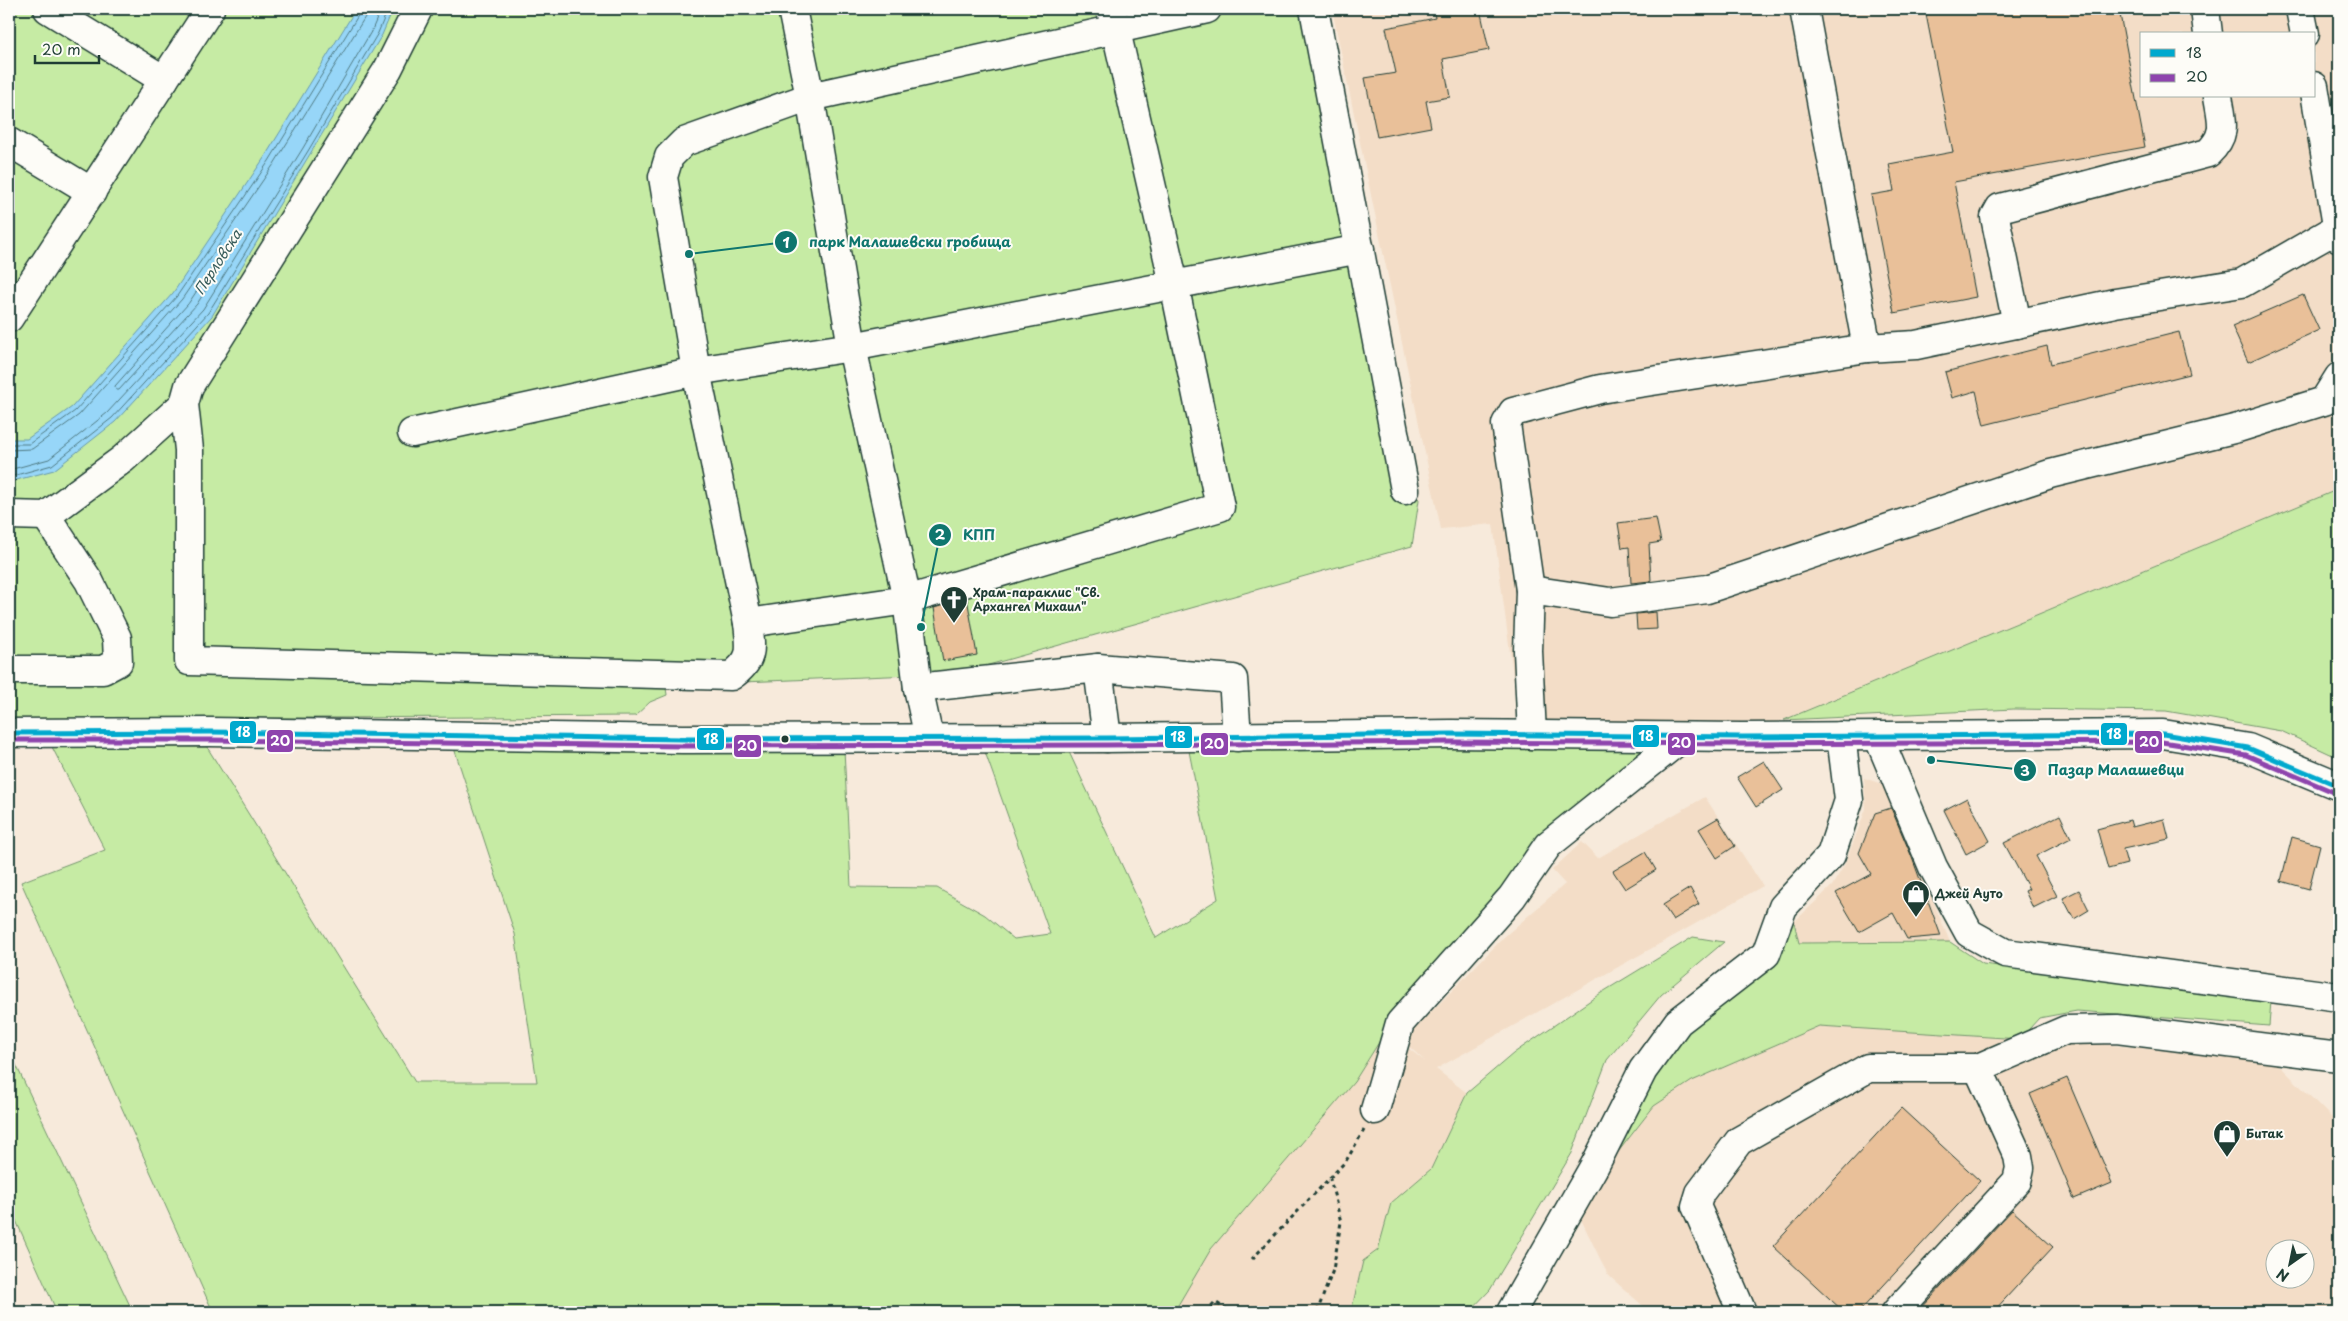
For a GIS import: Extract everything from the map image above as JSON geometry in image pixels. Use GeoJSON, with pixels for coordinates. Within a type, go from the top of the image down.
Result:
{"type":"FeatureCollection","features":[{"type":"Feature","properties":{"kind":"street"},"geometry":{"type":"LineString","coordinates":[[48,9],[164,80]]}},
{"type":"Feature","properties":{"kind":"street"},"geometry":{"type":"LineString","coordinates":[[9,318],[210,9]]}},
{"type":"Feature","properties":{"kind":"street"},"geometry":{"type":"LineString","coordinates":[[418,9],[382,78],[189,386],[184,404],[190,450],[189,661],[731,676],[744,667],[751,650],[748,623],[696,371],[663,177],[669,157],[684,142],[810,97],[1113,19],[1207,9]]}},
{"type":"Feature","properties":{"kind":"street"},"geometry":{"type":"LineString","coordinates":[[792,9],[810,97],[852,347],[907,600],[918,688],[929,738]]}},
{"type":"Feature","properties":{"kind":"street"},"geometry":{"type":"LineString","coordinates":[[1314,9],[1405,490]]}},
{"type":"Feature","properties":{"kind":"street"},"geometry":{"type":"LineString","coordinates":[[1804,9],[1867,348]]}},
{"type":"Feature","properties":{"kind":"street"},"geometry":{"type":"LineString","coordinates":[[2204,9],[2208,32]]}},
{"type":"Feature","properties":{"kind":"street"},"geometry":{"type":"LineString","coordinates":[[2300,9],[2304,32]]}},
{"type":"Feature","properties":{"kind":"street"},"geometry":{"type":"LineString","coordinates":[[748,623],[907,600],[1220,507],[1174,284],[1113,19]]}},
{"type":"Feature","properties":{"kind":"street"},"geometry":{"type":"LineString","coordinates":[[2017,324],[1995,217],[1996,212],[2000,208],[2208,153],[2218,143],[2223,129],[2218,98]]}},
{"type":"Feature","properties":{"kind":"street"},"geometry":{"type":"LineString","coordinates":[[1532,735],[1528,650],[1530,590],[1506,424],[1513,412],[1600,389],[1867,348],[1916,345],[2115,303],[2242,283],[2339,233],[2316,98]]}},
{"type":"Feature","properties":{"kind":"street"},"geometry":{"type":"LineString","coordinates":[[11,145],[92,192]]}},
{"type":"Feature","properties":{"kind":"street"},"geometry":{"type":"LineString","coordinates":[[412,432],[696,371],[852,347],[1360,250]]}},
{"type":"Feature","properties":{"kind":"street"},"geometry":{"type":"LineString","coordinates":[[1530,590],[1610,602],[1707,589],[2050,474],[2238,428],[2324,401],[2339,377]]}},
{"type":"Feature","properties":{"kind":"street"},"geometry":{"type":"LineString","coordinates":[[9,515],[46,516],[123,459],[184,404]]}},
{"type":"Feature","properties":{"kind":"street"},"geometry":{"type":"LineString","coordinates":[[9,670],[103,670],[118,662],[117,638],[88,581],[46,516]]}},
{"type":"Feature","properties":{"kind":"street"},"geometry":{"type":"LineString","coordinates":[[918,688],[1098,668],[1233,679],[1237,737]]}},
{"type":"Feature","properties":{"kind":"street"},"geometry":{"type":"LineString","coordinates":[[1098,668],[1108,738]]}},
{"type":"Feature","properties":{"kind":"street"},"geometry":{"type":"LineString","coordinates":[[9,734],[210,732],[683,739],[1108,738],[1451,734],[1683,736],[2163,734],[2248,748],[2339,786]]}},
{"type":"Feature","properties":{"kind":"street"},"geometry":{"type":"LineString","coordinates":[[1375,1110],[1400,1023],[1512,897],[1548,845],[1683,736]]}},
{"type":"Feature","properties":{"kind":"street"},"geometry":{"type":"LineString","coordinates":[[1510,1312],[1595,1165],[1643,1070],[1678,1022],[1766,954],[1783,907],[1831,855],[1849,800],[1841,736]]}},
{"type":"Feature","properties":{"kind":"street"},"geometry":{"type":"LineString","coordinates":[[1878,736],[1933,867],[1969,932],[2005,953],[2339,997]]}},
{"type":"Feature","properties":{"kind":"street"},"geometry":{"type":"LineString","coordinates":[[1742,1312],[1696,1206],[1700,1193],[1739,1141],[1868,1068],[1978,1068],[2066,1030],[2117,1029],[2339,1057]]}},
{"type":"Feature","properties":{"kind":"street"},"geometry":{"type":"LineString","coordinates":[[1896,1312],[2017,1181],[2020,1168],[2018,1156],[1978,1068]]}},
{"type":"Feature","properties":{"kind":"path"},"geometry":{"type":"LineString","coordinates":[[1252,1259],[1346,1162],[1375,1110]]}},
{"type":"Feature","properties":{"kind":"path"},"geometry":{"type":"LineString","coordinates":[[1317,1312],[1333,1270],[1341,1222],[1330,1178]]}},
{"type":"Feature","properties":{"kind":"path"},"geometry":{"type":"LineString","coordinates":[[1206,1312],[1215,1302],[1231,1312]]}},
{"type":"Feature","properties":{"kind":"shaded area"},"geometry":{"type":"Polygon","coordinates":[[[1332,9],[2339,9],[2339,489],[1742,737],[1521,735],[1493,524],[1441,529],[1332,9]]]}},
{"type":"Feature","properties":{"kind":"shaded area"},"geometry":{"type":"Polygon","coordinates":[[[1864,778],[1885,785],[1950,942],[1799,943],[1794,922],[1832,886],[1845,864],[1866,809],[1864,778]]]}},
{"type":"Feature","properties":{"kind":"shaded area"},"geometry":{"type":"Polygon","coordinates":[[[1705,797],[1763,886],[1436,1069],[1467,1093],[1431,1169],[1391,1203],[1378,1250],[1363,1261],[1351,1312],[1174,1312],[1211,1249],[1354,1082],[1386,1031],[1426,1062],[1403,1041],[1504,937],[1565,884],[1552,870],[1582,842],[1598,858],[1705,797]]]}},
{"type":"Feature","properties":{"kind":"shaded area"},"geometry":{"type":"Polygon","coordinates":[[[1819,1026],[2099,1044],[2275,1061],[2339,1125],[2339,1312],[1650,1312],[1608,1275],[1575,1207],[1654,1106],[1692,1081],[1819,1026]]]}},
{"type":"Feature","properties":{"kind":"green space"},"geometry":{"type":"Polygon","coordinates":[[[9,9],[1320,9],[1419,500],[1412,546],[960,673],[743,682],[665,681],[667,695],[650,702],[635,716],[9,720],[9,9]]]}},
{"type":"Feature","properties":{"kind":"green space"},"geometry":{"type":"Polygon","coordinates":[[[2339,489],[2339,758],[2281,731],[2166,711],[2014,709],[1784,720],[2339,489]]]}},
{"type":"Feature","properties":{"kind":"green space"},"geometry":{"type":"Polygon","coordinates":[[[453,745],[844,749],[851,887],[937,888],[985,915],[1014,939],[1050,934],[985,752],[1069,752],[1156,938],[1218,899],[1189,751],[1651,747],[1386,1031],[1354,1082],[1211,1249],[1174,1312],[213,1312],[21,882],[105,850],[52,747],[207,747],[415,1082],[537,1082],[515,934],[453,745]]]}},
{"type":"Feature","properties":{"kind":"green space"},"geometry":{"type":"Polygon","coordinates":[[[1794,922],[1799,943],[1950,942],[1983,964],[2271,1001],[2269,1026],[2077,1011],[2039,1018],[2020,1039],[1819,1026],[1692,1081],[1654,1106],[1575,1207],[1673,1016],[1794,922]]]}},
{"type":"Feature","properties":{"kind":"green space"},"geometry":{"type":"Polygon","coordinates":[[[1693,937],[1724,942],[1661,995],[1607,1060],[1572,1153],[1490,1290],[1469,1312],[1351,1312],[1363,1261],[1378,1250],[1391,1203],[1431,1169],[1467,1093],[1514,1053],[1601,993],[1693,937]]]}},
{"type":"Feature","properties":{"kind":"green space"},"geometry":{"type":"Polygon","coordinates":[[[9,1050],[133,1312],[57,1312],[9,1205],[9,1050]]]}},
{"type":"Feature","properties":{"kind":"water","name":"Перловска"},"geometry":{"type":"Polygon","coordinates":[[[356,9],[393,9],[382,35],[212,316],[115,422],[54,470],[9,482],[9,439],[27,439],[72,407],[173,293],[264,158],[356,9]]]}},
{"type":"Feature","properties":{"kind":"building"},"geometry":{"type":"Polygon","coordinates":[[[1433,9],[1480,9],[1489,50],[1443,59],[1450,97],[1426,101],[1431,127],[1377,137],[1365,78],[1396,73],[1386,28],[1435,18],[1433,9]]]}},
{"type":"Feature","properties":{"kind":"building"},"geometry":{"type":"Polygon","coordinates":[[[1925,9],[2119,9],[2145,147],[1954,182],[1976,297],[1894,313],[1871,195],[1894,191],[1889,164],[1953,152],[1925,9]]]}},
{"type":"Feature","properties":{"kind":"building"},"geometry":{"type":"Polygon","coordinates":[[[2303,295],[2319,330],[2248,362],[2232,326],[2303,295]]]}},
{"type":"Feature","properties":{"kind":"building"},"geometry":{"type":"Polygon","coordinates":[[[2179,332],[2190,374],[1984,425],[1976,391],[1952,398],[1945,372],[2047,346],[2051,364],[2179,332]]]}},
{"type":"Feature","properties":{"kind":"building"},"geometry":{"type":"Polygon","coordinates":[[[1656,518],[1661,542],[1649,544],[1651,581],[1631,583],[1629,547],[1622,548],[1618,523],[1656,518]]]}},
{"type":"Feature","properties":{"kind":"building","name":"Храм-параклис \"Св. Архангел Михаил\""},"geometry":{"type":"Polygon","coordinates":[[[967,598],[977,655],[943,661],[934,608],[967,598]]]}},
{"type":"Feature","properties":{"kind":"building"},"geometry":{"type":"Polygon","coordinates":[[[1656,612],[1657,629],[1637,630],[1636,614],[1656,612]]]}},
{"type":"Feature","properties":{"kind":"building"},"geometry":{"type":"Polygon","coordinates":[[[1764,761],[1783,790],[1756,807],[1737,777],[1764,761]]]}},
{"type":"Feature","properties":{"kind":"building"},"geometry":{"type":"Polygon","coordinates":[[[1967,798],[1990,841],[1966,854],[1944,810],[1967,798]]]}},
{"type":"Feature","properties":{"kind":"building"},"geometry":{"type":"Polygon","coordinates":[[[1891,808],[1911,855],[1941,936],[1907,939],[1893,913],[1859,932],[1836,893],[1871,874],[1859,853],[1875,813],[1891,808]]]}},
{"type":"Feature","properties":{"kind":"building"},"geometry":{"type":"Polygon","coordinates":[[[2060,815],[2071,838],[2036,856],[2057,896],[2033,908],[2025,891],[2029,889],[2004,843],[2060,815]]]}},
{"type":"Feature","properties":{"kind":"building"},"geometry":{"type":"Polygon","coordinates":[[[1718,818],[1735,846],[1717,858],[1699,829],[1718,818]]]}},
{"type":"Feature","properties":{"kind":"building"},"geometry":{"type":"Polygon","coordinates":[[[2164,819],[2169,839],[2123,849],[2127,864],[2108,869],[2097,829],[2130,820],[2132,827],[2164,819]]]}},
{"type":"Feature","properties":{"kind":"building"},"geometry":{"type":"Polygon","coordinates":[[[2292,837],[2320,845],[2309,889],[2281,881],[2292,837]]]}},
{"type":"Feature","properties":{"kind":"building"},"geometry":{"type":"Polygon","coordinates":[[[1645,852],[1656,870],[1625,889],[1613,871],[1645,852]]]}},
{"type":"Feature","properties":{"kind":"building"},"geometry":{"type":"Polygon","coordinates":[[[1690,888],[1699,904],[1673,920],[1663,905],[1690,888]]]}},
{"type":"Feature","properties":{"kind":"building"},"geometry":{"type":"Polygon","coordinates":[[[2079,890],[2089,910],[2074,919],[2063,898],[2079,890]]]}},
{"type":"Feature","properties":{"kind":"building"},"geometry":{"type":"Polygon","coordinates":[[[2067,1078],[2112,1183],[2074,1199],[2030,1094],[2067,1078]]]}},
{"type":"Feature","properties":{"kind":"building"},"geometry":{"type":"Polygon","coordinates":[[[1901,1108],[1980,1181],[1859,1312],[1844,1312],[1773,1246],[1901,1108]]]}},
{"type":"Feature","properties":{"kind":"building"},"geometry":{"type":"Polygon","coordinates":[[[2012,1210],[2053,1247],[1993,1312],[1918,1312],[2012,1210]]]}},
{"type":"Feature","properties":{"kind":"transit line","name":"18"},"geometry":{"type":"LineString","coordinates":[[9,733],[210,732],[683,739],[1107,738],[1451,734],[1742,737],[2163,734],[2248,748],[2339,786]]}},
{"type":"Feature","properties":{"kind":"transit line","name":"20"},"geometry":{"type":"LineString","coordinates":[[9,740],[210,740],[683,746],[1451,742],[1742,744],[2162,742],[2246,755],[2336,793]]}},
{"type":"Feature","properties":{"kind":"place","name":"парк Малашевски гробища"},"geometry":{"type":"Point","coordinates":[689,254]}},
{"type":"Feature","properties":{"kind":"place","name":"Храм-параклис \"Св. Архангел Михаил\""},"geometry":{"type":"Point","coordinates":[954,624]}},
{"type":"Feature","properties":{"kind":"place","name":"КПП"},"geometry":{"type":"Point","coordinates":[921,627]}},
{"type":"Feature","properties":{"kind":"place","name":"Пазар Малашевци"},"geometry":{"type":"Point","coordinates":[1931,760]}},
{"type":"Feature","properties":{"kind":"place","name":"Джей Ауто"},"geometry":{"type":"Point","coordinates":[1916,918]}},
{"type":"Feature","properties":{"kind":"place","name":"Битак"},"geometry":{"type":"Point","coordinates":[2227,1158]}}]}
